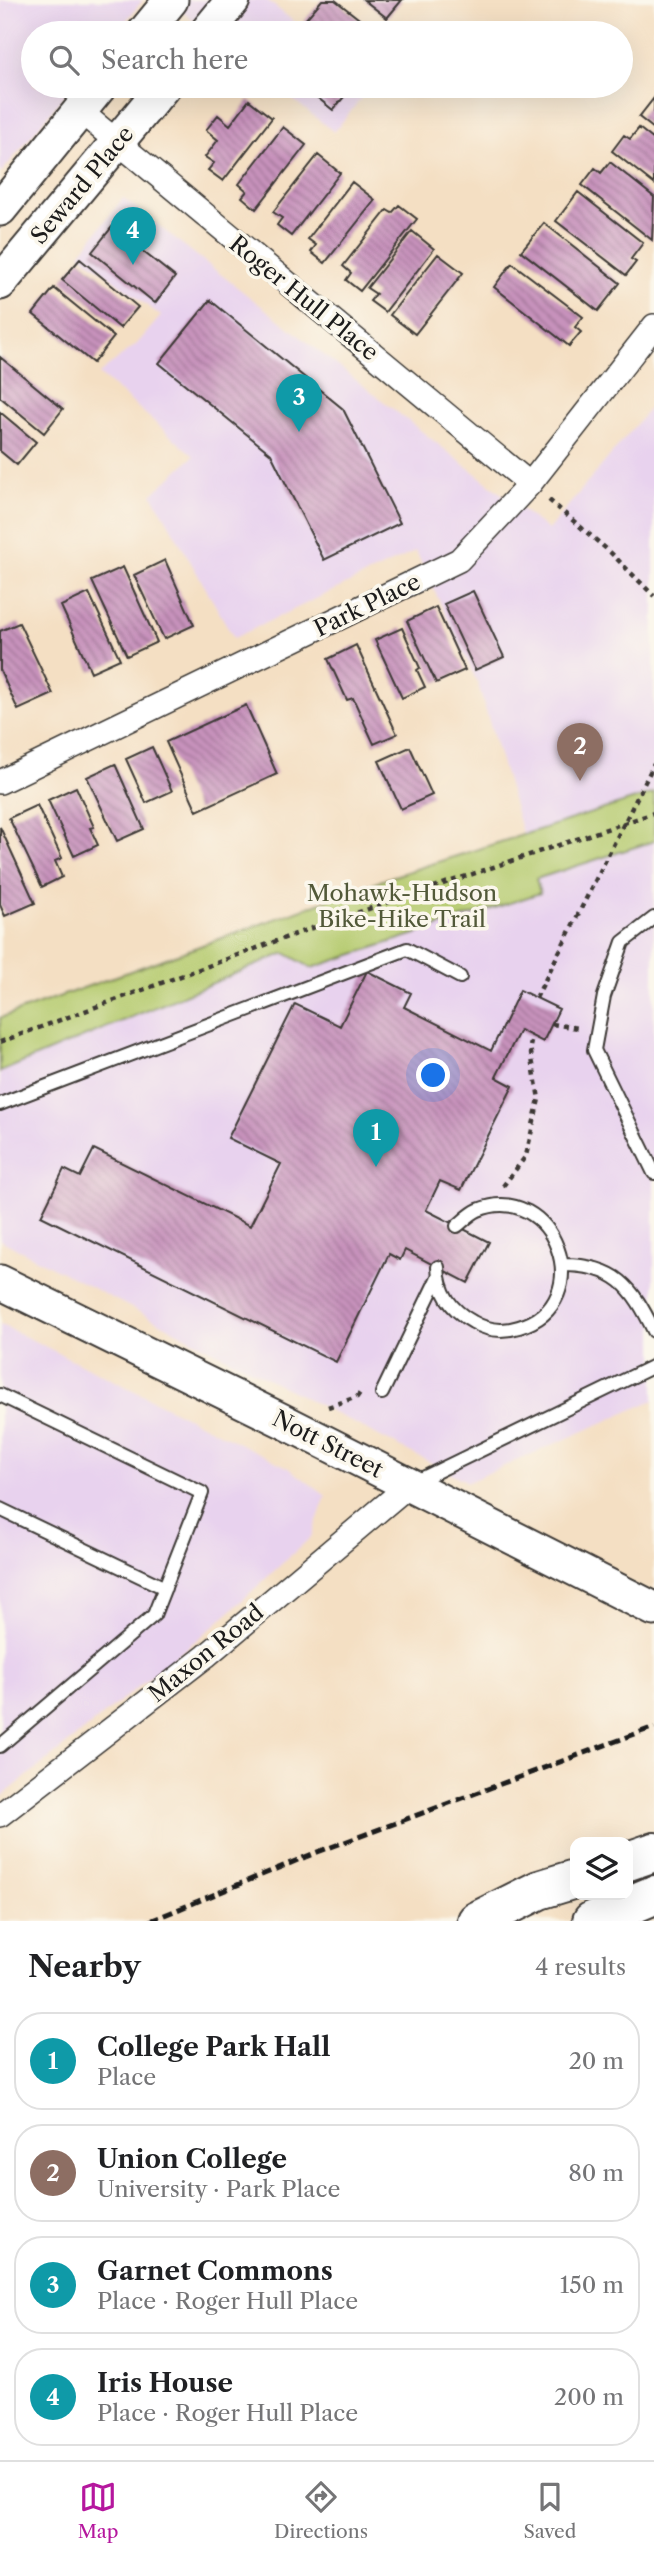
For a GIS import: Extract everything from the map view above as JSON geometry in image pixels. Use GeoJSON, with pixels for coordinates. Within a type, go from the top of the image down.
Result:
{"type":"FeatureCollection","features":[{"type":"Feature","properties":{"kind":"highway"},"geometry":{"type":"LineString","coordinates":[[633,1859],[654,1852]]}},
{"type":"Feature","properties":{"kind":"highway"},"geometry":{"type":"LineString","coordinates":[[477,1921],[539,1890],[570,1881]]}},
{"type":"Feature","properties":{"kind":"highway"},"geometry":{"type":"LineString","coordinates":[[592,1921],[654,1895]]}},
{"type":"Feature","properties":{"kind":"main road"},"geometry":{"type":"LineString","coordinates":[[154,21],[171,0]]}},
{"type":"Feature","properties":{"kind":"main road"},"geometry":{"type":"LineString","coordinates":[[216,21],[233,0]]}},
{"type":"Feature","properties":{"kind":"main road","name":"Seward Place"},"geometry":{"type":"LineString","coordinates":[[0,209],[90,98]]}},
{"type":"Feature","properties":{"kind":"main road","name":"Seward Place"},"geometry":{"type":"LineString","coordinates":[[0,283],[154,98]]}},
{"type":"Feature","properties":{"kind":"main road","name":"Nott Street"},"geometry":{"type":"LineString","coordinates":[[0,1282],[285,1422],[654,1609]]}},
{"type":"Feature","properties":{"kind":"street","name":"Roger Hull Place"},"geometry":{"type":"LineString","coordinates":[[90,98],[117,144],[530,484]]}},
{"type":"Feature","properties":{"kind":"street","name":"Park Place"},"geometry":{"type":"LineString","coordinates":[[0,782],[459,560],[530,484],[654,326]]}},
{"type":"Feature","properties":{"kind":"street","name":"Maxon Road"},"geometry":{"type":"LineString","coordinates":[[0,1815],[206,1656],[408,1486]]}},
{"type":"Feature","properties":{"kind":"lane"},"geometry":{"type":"LineString","coordinates":[[654,918],[623,942],[604,996],[594,1050],[654,1173]]}},
{"type":"Feature","properties":{"kind":"lane"},"geometry":{"type":"LineString","coordinates":[[0,1104],[407,949],[460,977]]}},
{"type":"Feature","properties":{"kind":"lane"},"geometry":{"type":"LineString","coordinates":[[382,1393],[438,1272],[444,1296],[457,1313],[484,1329],[508,1330],[529,1324],[546,1311],[561,1286],[563,1265],[552,1233],[530,1213],[501,1206],[478,1210],[457,1226]]}},
{"type":"Feature","properties":{"kind":"lane"},"geometry":{"type":"LineString","coordinates":[[563,1265],[590,1265],[612,1275],[629,1288],[654,1331]]}},
{"type":"Feature","properties":{"kind":"lane"},"geometry":{"type":"LineString","coordinates":[[408,1486],[654,1366]]}},
{"type":"Feature","properties":{"kind":"lane"},"geometry":{"type":"LineString","coordinates":[[0,1395],[202,1493],[154,1615],[0,1746]]}},
{"type":"Feature","properties":{"kind":"lane"},"geometry":{"type":"LineString","coordinates":[[0,1508],[165,1588]]}},
{"type":"Feature","properties":{"kind":"path"},"geometry":{"type":"LineString","coordinates":[[530,484],[610,552],[654,596]]}},
{"type":"Feature","properties":{"kind":"path"},"geometry":{"type":"LineString","coordinates":[[536,998],[654,764]]}},
{"type":"Feature","properties":{"kind":"path"},"geometry":{"type":"LineString","coordinates":[[0,1042],[312,928],[654,813]]}},
{"type":"Feature","properties":{"kind":"path"},"geometry":{"type":"LineString","coordinates":[[501,1188],[526,1156],[539,1099],[530,1047],[531,1036]]}},
{"type":"Feature","properties":{"kind":"path"},"geometry":{"type":"LineString","coordinates":[[324,1409],[357,1397]]}},
{"type":"Feature","properties":{"kind":"shaded area"},"geometry":{"type":"Polygon","coordinates":[[[0,0],[143,0],[126,21],[21,21],[21,98],[62,98],[0,174],[0,0]]]}},
{"type":"Feature","properties":{"kind":"shaded area"},"geometry":{"type":"Polygon","coordinates":[[[168,0],[267,0],[293,21],[195,21],[168,0]]]}},
{"type":"Feature","properties":{"kind":"shaded area"},"geometry":{"type":"Polygon","coordinates":[[[291,98],[361,98],[334,132],[291,98]]]}},
{"type":"Feature","properties":{"kind":"shaded area"},"geometry":{"type":"Polygon","coordinates":[[[123,198],[548,530],[654,403],[654,1400],[468,1482],[0,1240],[0,1072],[286,953],[540,893],[478,684],[416,551],[234,638],[152,494],[194,456],[99,374],[137,344],[161,316],[80,254],[123,198]]]}},
{"type":"Feature","properties":{"kind":"shaded area"},"geometry":{"type":"Polygon","coordinates":[[[0,1324],[289,1468],[326,1496],[311,1537],[215,1625],[0,1798],[0,1324]]]}},
{"type":"Feature","properties":{"kind":"green space","name":"Mohawk-Hudson Bike-Hike Trail"},"geometry":{"type":"Polygon","coordinates":[[[654,793],[654,841],[536,879],[540,893],[312,968],[285,953],[0,1072],[0,1018],[394,876],[654,793]]]}},
{"type":"Feature","properties":{"kind":"building"},"geometry":{"type":"Polygon","coordinates":[[[322,0],[335,0],[362,21],[304,21],[322,0]]]}},
{"type":"Feature","properties":{"kind":"building"},"geometry":{"type":"Polygon","coordinates":[[[364,0],[402,0],[387,18],[364,0]]]}},
{"type":"Feature","properties":{"kind":"building"},"geometry":{"type":"Polygon","coordinates":[[[318,98],[343,98],[333,110],[318,98]]]}},
{"type":"Feature","properties":{"kind":"building"},"geometry":{"type":"Polygon","coordinates":[[[654,98],[654,129],[639,117],[654,98]]]}},
{"type":"Feature","properties":{"kind":"building"},"geometry":{"type":"Polygon","coordinates":[[[249,100],[272,118],[223,181],[208,170],[214,163],[205,157],[218,140],[206,130],[218,115],[230,125],[249,100]]]}},
{"type":"Feature","properties":{"kind":"building"},"geometry":{"type":"Polygon","coordinates":[[[283,127],[306,145],[256,209],[242,197],[247,191],[239,184],[283,127]]]}},
{"type":"Feature","properties":{"kind":"building"},"geometry":{"type":"Polygon","coordinates":[[[639,128],[654,140],[654,184],[612,151],[624,135],[630,139],[639,128]]]}},
{"type":"Feature","properties":{"kind":"building"},"geometry":{"type":"Polygon","coordinates":[[[318,155],[340,173],[291,236],[277,225],[282,218],[273,212],[318,155]]]}},
{"type":"Feature","properties":{"kind":"building"},"geometry":{"type":"Polygon","coordinates":[[[610,162],[654,197],[652,240],[582,185],[595,168],[601,173],[610,162]]]}},
{"type":"Feature","properties":{"kind":"building"},"geometry":{"type":"Polygon","coordinates":[[[352,182],[375,200],[325,263],[311,252],[316,245],[308,239],[352,182]]]}},
{"type":"Feature","properties":{"kind":"building"},"geometry":{"type":"Polygon","coordinates":[[[578,192],[643,243],[631,259],[636,262],[626,275],[556,221],[578,192]]]}},
{"type":"Feature","properties":{"kind":"building"},"geometry":{"type":"Polygon","coordinates":[[[399,205],[417,219],[360,291],[346,280],[351,273],[343,266],[387,210],[392,213],[399,205]]]}},
{"type":"Feature","properties":{"kind":"building"},"geometry":{"type":"Polygon","coordinates":[[[544,223],[620,283],[598,311],[521,251],[544,223]]]}},
{"type":"Feature","properties":{"kind":"building"},"geometry":{"type":"Polygon","coordinates":[[[112,227],[175,277],[155,303],[92,252],[112,227]]]}},
{"type":"Feature","properties":{"kind":"building"},"geometry":{"type":"Polygon","coordinates":[[[412,231],[434,249],[385,312],[370,301],[376,294],[367,288],[412,231]]]}},
{"type":"Feature","properties":{"kind":"building"},"geometry":{"type":"Polygon","coordinates":[[[438,254],[463,273],[415,334],[390,315],[438,254]]]}},
{"type":"Feature","properties":{"kind":"building"},"geometry":{"type":"Polygon","coordinates":[[[80,259],[138,307],[120,328],[62,280],[80,259]]]}},
{"type":"Feature","properties":{"kind":"building"},"geometry":{"type":"Polygon","coordinates":[[[512,263],[583,317],[575,327],[581,332],[569,346],[494,287],[512,263]]]}},
{"type":"Feature","properties":{"kind":"building"},"geometry":{"type":"Polygon","coordinates":[[[54,288],[114,337],[93,363],[33,314],[54,288]]]}},
{"type":"Feature","properties":{"kind":"building"},"geometry":{"type":"Polygon","coordinates":[[[210,300],[343,409],[400,523],[324,560],[271,454],[159,363],[210,300]]]}},
{"type":"Feature","properties":{"kind":"building"},"geometry":{"type":"Polygon","coordinates":[[[0,357],[63,409],[44,433],[0,397],[0,357]]]}},
{"type":"Feature","properties":{"kind":"building"},"geometry":{"type":"Polygon","coordinates":[[[0,412],[36,442],[17,465],[0,451],[0,412]]]}},
{"type":"Feature","properties":{"kind":"building"},"geometry":{"type":"Polygon","coordinates":[[[165,560],[194,625],[164,639],[134,575],[165,560]]]}},
{"type":"Feature","properties":{"kind":"building"},"geometry":{"type":"Polygon","coordinates":[[[123,567],[157,642],[127,656],[92,581],[123,567]]]}},
{"type":"Feature","properties":{"kind":"building"},"geometry":{"type":"Polygon","coordinates":[[[473,591],[504,657],[475,670],[444,604],[473,591]]]}},
{"type":"Feature","properties":{"kind":"building"},"geometry":{"type":"Polygon","coordinates":[[[89,593],[120,659],[91,672],[61,606],[89,593]]]}},
{"type":"Feature","properties":{"kind":"building"},"geometry":{"type":"Polygon","coordinates":[[[436,607],[465,670],[436,683],[407,621],[436,607]]]}},
{"type":"Feature","properties":{"kind":"building"},"geometry":{"type":"Polygon","coordinates":[[[19,623],[53,694],[18,710],[0,670],[0,631],[19,623]]]}},
{"type":"Feature","properties":{"kind":"building"},"geometry":{"type":"Polygon","coordinates":[[[402,628],[420,668],[417,670],[425,687],[402,698],[375,640],[402,628]]]}},
{"type":"Feature","properties":{"kind":"building"},"geometry":{"type":"Polygon","coordinates":[[[356,645],[397,734],[374,744],[353,698],[347,700],[328,659],[356,645]]]}},
{"type":"Feature","properties":{"kind":"building"},"geometry":{"type":"Polygon","coordinates":[[[246,705],[277,774],[197,811],[166,742],[246,705]]]}},
{"type":"Feature","properties":{"kind":"building"},"geometry":{"type":"Polygon","coordinates":[[[152,747],[172,791],[146,803],[126,759],[152,747]]]}},
{"type":"Feature","properties":{"kind":"building"},"geometry":{"type":"Polygon","coordinates":[[[410,747],[432,795],[401,809],[379,761],[410,747]]]}},
{"type":"Feature","properties":{"kind":"building"},"geometry":{"type":"Polygon","coordinates":[[[115,764],[144,829],[117,841],[87,777],[115,764]]]}},
{"type":"Feature","properties":{"kind":"building"},"geometry":{"type":"Polygon","coordinates":[[[76,787],[94,827],[90,828],[98,845],[74,856],[48,800],[76,787]]]}},
{"type":"Feature","properties":{"kind":"building"},"geometry":{"type":"Polygon","coordinates":[[[37,805],[62,858],[55,861],[62,877],[42,887],[9,818],[37,805]]]}},
{"type":"Feature","properties":{"kind":"building"},"geometry":{"type":"Polygon","coordinates":[[[0,827],[35,903],[5,916],[0,905],[0,827]]]}},
{"type":"Feature","properties":{"kind":"building"},"geometry":{"type":"Polygon","coordinates":[[[367,971],[411,993],[404,1007],[491,1051],[520,990],[559,1009],[543,1042],[520,1030],[496,1077],[513,1086],[461,1190],[440,1181],[426,1210],[489,1242],[468,1283],[405,1250],[400,1260],[389,1254],[336,1362],[41,1216],[64,1169],[80,1177],[94,1149],[250,1226],[281,1164],[228,1138],[295,1004],[340,1026],[367,971]]]}},
{"type":"Feature","properties":{"kind":"railway"},"geometry":{"type":"LineString","coordinates":[[150,1921],[315,1853],[654,1727]]}},
{"type":"Feature","properties":{"kind":"place","name":"Iris House"},"geometry":{"type":"Point","coordinates":[133,265]}},
{"type":"Feature","properties":{"kind":"place","name":"Garnet Commons"},"geometry":{"type":"Point","coordinates":[299,432]}},
{"type":"Feature","properties":{"kind":"place","name":"Union College"},"geometry":{"type":"Point","coordinates":[580,781]}},
{"type":"Feature","properties":{"kind":"place","name":"College Park Hall"},"geometry":{"type":"Point","coordinates":[376,1167]}}]}
